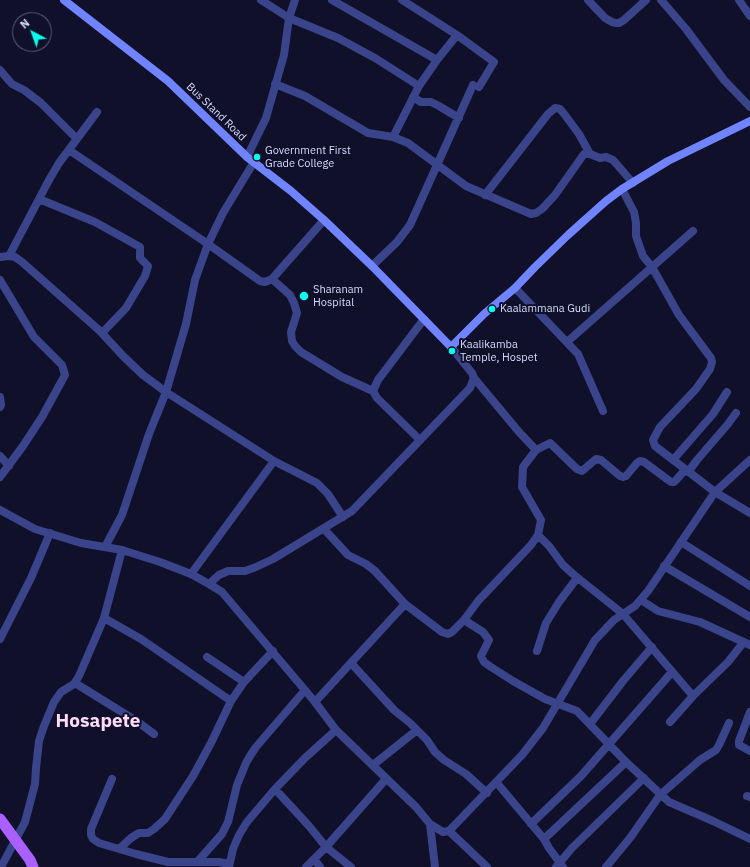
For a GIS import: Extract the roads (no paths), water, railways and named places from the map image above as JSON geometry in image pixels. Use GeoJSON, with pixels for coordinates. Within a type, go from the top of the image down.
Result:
{"type":"FeatureCollection","features":[{"type":"Feature","properties":{"kind":"main road","name":"Bus Stand Road"},"geometry":{"type":"LineString","coordinates":[[64,0],[168,81],[250,160],[291,190],[372,266],[451,347]]}},
{"type":"Feature","properties":{"kind":"main road"},"geometry":{"type":"LineString","coordinates":[[451,347],[484,314],[515,288],[568,235],[606,201],[622,189],[668,161],[750,121]]}},
{"type":"Feature","properties":{"kind":"main road"},"geometry":{"type":"LineString","coordinates":[[0,819],[30,860],[33,867]]}},
{"type":"Feature","properties":{"kind":"street"},"geometry":{"type":"LineString","coordinates":[[261,0],[289,18],[338,38],[375,58],[419,86]]}},
{"type":"Feature","properties":{"kind":"street"},"geometry":{"type":"LineString","coordinates":[[105,547],[122,515],[149,434],[166,392],[186,324],[195,280],[208,244],[250,160],[266,118],[284,55],[289,18],[295,0]]}},
{"type":"Feature","properties":{"kind":"street"},"geometry":{"type":"LineString","coordinates":[[332,0],[437,60]]}},
{"type":"Feature","properties":{"kind":"street"},"geometry":{"type":"LineString","coordinates":[[372,266],[397,242],[410,225],[459,118],[476,86],[494,62],[458,35],[402,0]]}},
{"type":"Feature","properties":{"kind":"street"},"geometry":{"type":"LineString","coordinates":[[588,0],[605,18],[615,23],[624,20],[646,0]]}},
{"type":"Feature","properties":{"kind":"street"},"geometry":{"type":"LineString","coordinates":[[661,0],[686,29],[724,80],[750,107]]}},
{"type":"Feature","properties":{"kind":"street"},"geometry":{"type":"LineString","coordinates":[[738,0],[750,16]]}},
{"type":"Feature","properties":{"kind":"street"},"geometry":{"type":"LineString","coordinates":[[393,137],[419,86],[437,60],[458,35]]}},
{"type":"Feature","properties":{"kind":"street"},"geometry":{"type":"LineString","coordinates":[[0,70],[12,84],[24,90],[40,103],[77,140]]}},
{"type":"Feature","properties":{"kind":"street"},"geometry":{"type":"LineString","coordinates":[[275,84],[304,96],[368,133],[393,137],[408,143],[466,186],[532,214],[536,213],[555,195],[582,155],[587,153],[598,158],[606,157],[614,160],[633,183]]}},
{"type":"Feature","properties":{"kind":"street"},"geometry":{"type":"LineString","coordinates":[[413,97],[421,102],[431,102],[459,118]]}},
{"type":"Feature","properties":{"kind":"street"},"geometry":{"type":"LineString","coordinates":[[485,195],[548,114],[555,108],[560,109],[565,115],[590,154]]}},
{"type":"Feature","properties":{"kind":"street"},"geometry":{"type":"LineString","coordinates":[[9,256],[59,163],[97,112]]}},
{"type":"Feature","properties":{"kind":"street"},"geometry":{"type":"LineString","coordinates":[[69,150],[260,281],[265,282],[272,279],[324,220]]}},
{"type":"Feature","properties":{"kind":"street"},"geometry":{"type":"LineString","coordinates":[[622,189],[634,212],[636,236],[643,256],[652,267],[679,315],[712,362],[710,369],[696,389],[660,427],[653,440],[655,446],[715,492],[750,513]]}},
{"type":"Feature","properties":{"kind":"street"},"geometry":{"type":"LineString","coordinates":[[39,199],[95,222],[140,247],[140,258],[148,266],[148,270],[126,308],[102,334]]}},
{"type":"Feature","properties":{"kind":"street"},"geometry":{"type":"LineString","coordinates":[[567,342],[693,231]]}},
{"type":"Feature","properties":{"kind":"street"},"geometry":{"type":"LineString","coordinates":[[0,257],[15,257],[22,262],[72,305],[143,375],[166,392],[274,461],[317,483],[328,494],[343,517]]}},
{"type":"Feature","properties":{"kind":"street"},"geometry":{"type":"LineString","coordinates":[[272,279],[290,295],[294,303],[297,313],[291,332],[292,341],[295,346],[301,352],[342,377],[373,391],[377,398],[420,440]]}},
{"type":"Feature","properties":{"kind":"street"},"geometry":{"type":"LineString","coordinates":[[0,280],[34,337],[62,365],[65,375],[42,417],[0,477]]}},
{"type":"Feature","properties":{"kind":"street"},"geometry":{"type":"LineString","coordinates":[[515,288],[578,354],[603,411]]}},
{"type":"Feature","properties":{"kind":"street"},"geometry":{"type":"LineString","coordinates":[[373,391],[378,380],[424,319]]}},
{"type":"Feature","properties":{"kind":"street"},"geometry":{"type":"LineString","coordinates":[[451,347],[472,373],[474,378],[536,450]]}},
{"type":"Feature","properties":{"kind":"street"},"geometry":{"type":"LineString","coordinates":[[209,584],[219,575],[228,571],[245,571],[273,559],[343,517],[362,502],[470,388],[474,378]]}},
{"type":"Feature","properties":{"kind":"street"},"geometry":{"type":"LineString","coordinates":[[673,460],[713,414],[727,392]]}},
{"type":"Feature","properties":{"kind":"street"},"geometry":{"type":"LineString","coordinates":[[0,397],[0,407]]}},
{"type":"Feature","properties":{"kind":"street"},"geometry":{"type":"LineString","coordinates":[[324,529],[348,555],[366,564],[375,571],[405,604],[442,632],[448,634],[464,620],[496,580],[520,558],[538,535],[541,520],[522,486],[523,467],[536,450],[550,443],[582,472],[596,459],[601,460],[623,477],[626,476],[640,461],[644,462],[671,482],[674,482],[697,460],[736,413]]}},
{"type":"Feature","properties":{"kind":"street"},"geometry":{"type":"LineString","coordinates":[[0,456],[9,466]]}},
{"type":"Feature","properties":{"kind":"street"},"geometry":{"type":"LineString","coordinates":[[0,510],[35,528],[50,533],[81,542],[122,550],[160,562],[191,574],[222,592],[273,651],[336,730],[416,807],[430,824],[442,832],[449,831],[522,755],[543,728],[595,640],[614,620],[635,606],[648,591],[715,492],[750,460]]}},
{"type":"Feature","properties":{"kind":"street"},"geometry":{"type":"LineString","coordinates":[[191,574],[274,461]]}},
{"type":"Feature","properties":{"kind":"street"},"geometry":{"type":"LineString","coordinates":[[0,639],[31,578],[50,533]]}},
{"type":"Feature","properties":{"kind":"street"},"geometry":{"type":"LineString","coordinates":[[538,535],[549,546],[563,565],[622,614],[693,696]]}},
{"type":"Feature","properties":{"kind":"street"},"geometry":{"type":"LineString","coordinates":[[681,542],[750,586]]}},
{"type":"Feature","properties":{"kind":"street"},"geometry":{"type":"LineString","coordinates":[[1,867],[25,822],[31,804],[40,741],[44,726],[54,702],[61,692],[75,683],[104,618],[122,550]]}},
{"type":"Feature","properties":{"kind":"street"},"geometry":{"type":"LineString","coordinates":[[664,566],[750,617]]}},
{"type":"Feature","properties":{"kind":"street"},"geometry":{"type":"LineString","coordinates":[[537,651],[546,623],[559,602],[577,578]]}},
{"type":"Feature","properties":{"kind":"street"},"geometry":{"type":"LineString","coordinates":[[640,600],[658,610],[700,622],[746,644],[693,696],[670,722]]}},
{"type":"Feature","properties":{"kind":"street"},"geometry":{"type":"LineString","coordinates":[[315,702],[405,604]]}},
{"type":"Feature","properties":{"kind":"street"},"geometry":{"type":"LineString","coordinates":[[104,618],[140,639],[231,701]]}},
{"type":"Feature","properties":{"kind":"street"},"geometry":{"type":"LineString","coordinates":[[464,620],[483,632],[489,640],[481,656],[484,662],[513,681],[556,704],[577,711],[626,762],[669,802],[714,821],[750,839]]}},
{"type":"Feature","properties":{"kind":"street"},"geometry":{"type":"LineString","coordinates":[[590,724],[623,681],[652,647]]}},
{"type":"Feature","properties":{"kind":"street"},"geometry":{"type":"LineString","coordinates":[[119,848],[139,833],[148,833],[165,818],[193,776],[231,701],[244,682],[273,651]]}},
{"type":"Feature","properties":{"kind":"street"},"geometry":{"type":"LineString","coordinates":[[207,657],[244,682]]}},
{"type":"Feature","properties":{"kind":"street"},"geometry":{"type":"LineString","coordinates":[[351,663],[394,710],[427,740],[435,752],[444,760],[466,774],[486,793]]}},
{"type":"Feature","properties":{"kind":"street"},"geometry":{"type":"LineString","coordinates":[[531,824],[575,782],[672,672]]}},
{"type":"Feature","properties":{"kind":"street"},"geometry":{"type":"LineString","coordinates":[[75,683],[138,722],[154,734]]}},
{"type":"Feature","properties":{"kind":"street"},"geometry":{"type":"LineString","coordinates":[[198,861],[222,834],[228,822],[237,785],[250,756],[305,690]]}},
{"type":"Feature","properties":{"kind":"street"},"geometry":{"type":"LineString","coordinates":[[750,714],[739,745],[750,751]]}},
{"type":"Feature","properties":{"kind":"street"},"geometry":{"type":"LineString","coordinates":[[606,867],[630,838],[660,795],[700,760],[716,750],[729,722]]}},
{"type":"Feature","properties":{"kind":"street"},"geometry":{"type":"LineString","coordinates":[[112,779],[91,829],[93,839],[178,865],[198,861],[219,862],[229,865],[233,849],[247,822],[275,789],[305,758],[336,730]]}},
{"type":"Feature","properties":{"kind":"street"},"geometry":{"type":"LineString","coordinates":[[373,766],[417,730]]}},
{"type":"Feature","properties":{"kind":"street"},"geometry":{"type":"LineString","coordinates":[[544,839],[626,762]]}},
{"type":"Feature","properties":{"kind":"street"},"geometry":{"type":"LineString","coordinates":[[496,783],[544,839],[560,866],[577,843],[644,778]]}},
{"type":"Feature","properties":{"kind":"street"},"geometry":{"type":"LineString","coordinates":[[306,867],[386,779]]}},
{"type":"Feature","properties":{"kind":"street"},"geometry":{"type":"LineString","coordinates":[[275,789],[310,826],[326,846],[350,867]]}},
{"type":"Feature","properties":{"kind":"street"},"geometry":{"type":"LineString","coordinates":[[430,824],[435,867]]}},
{"type":"Feature","properties":{"kind":"street"},"geometry":{"type":"LineString","coordinates":[[449,831],[487,867]]}},
{"type":"Feature","properties":{"kind":"street"},"geometry":{"type":"LineString","coordinates":[[314,859],[320,867]]}},
{"type":"Feature","properties":{"kind":"place","name":"Government First Grade College"},"geometry":{"type":"Point","coordinates":[257,157]}},
{"type":"Feature","properties":{"kind":"place","name":"Sharanam Hospital"},"geometry":{"type":"Point","coordinates":[304,296]}},
{"type":"Feature","properties":{"kind":"place","name":"Kaalammana Gudi"},"geometry":{"type":"Point","coordinates":[492,309]}},
{"type":"Feature","properties":{"kind":"place","name":"Kaalikamba Temple, Hospet"},"geometry":{"type":"Point","coordinates":[452,351]}},
{"type":"Feature","properties":{"kind":"district","name":"Hosapete"},"geometry":{"type":"Point","coordinates":[98,722]}}]}
